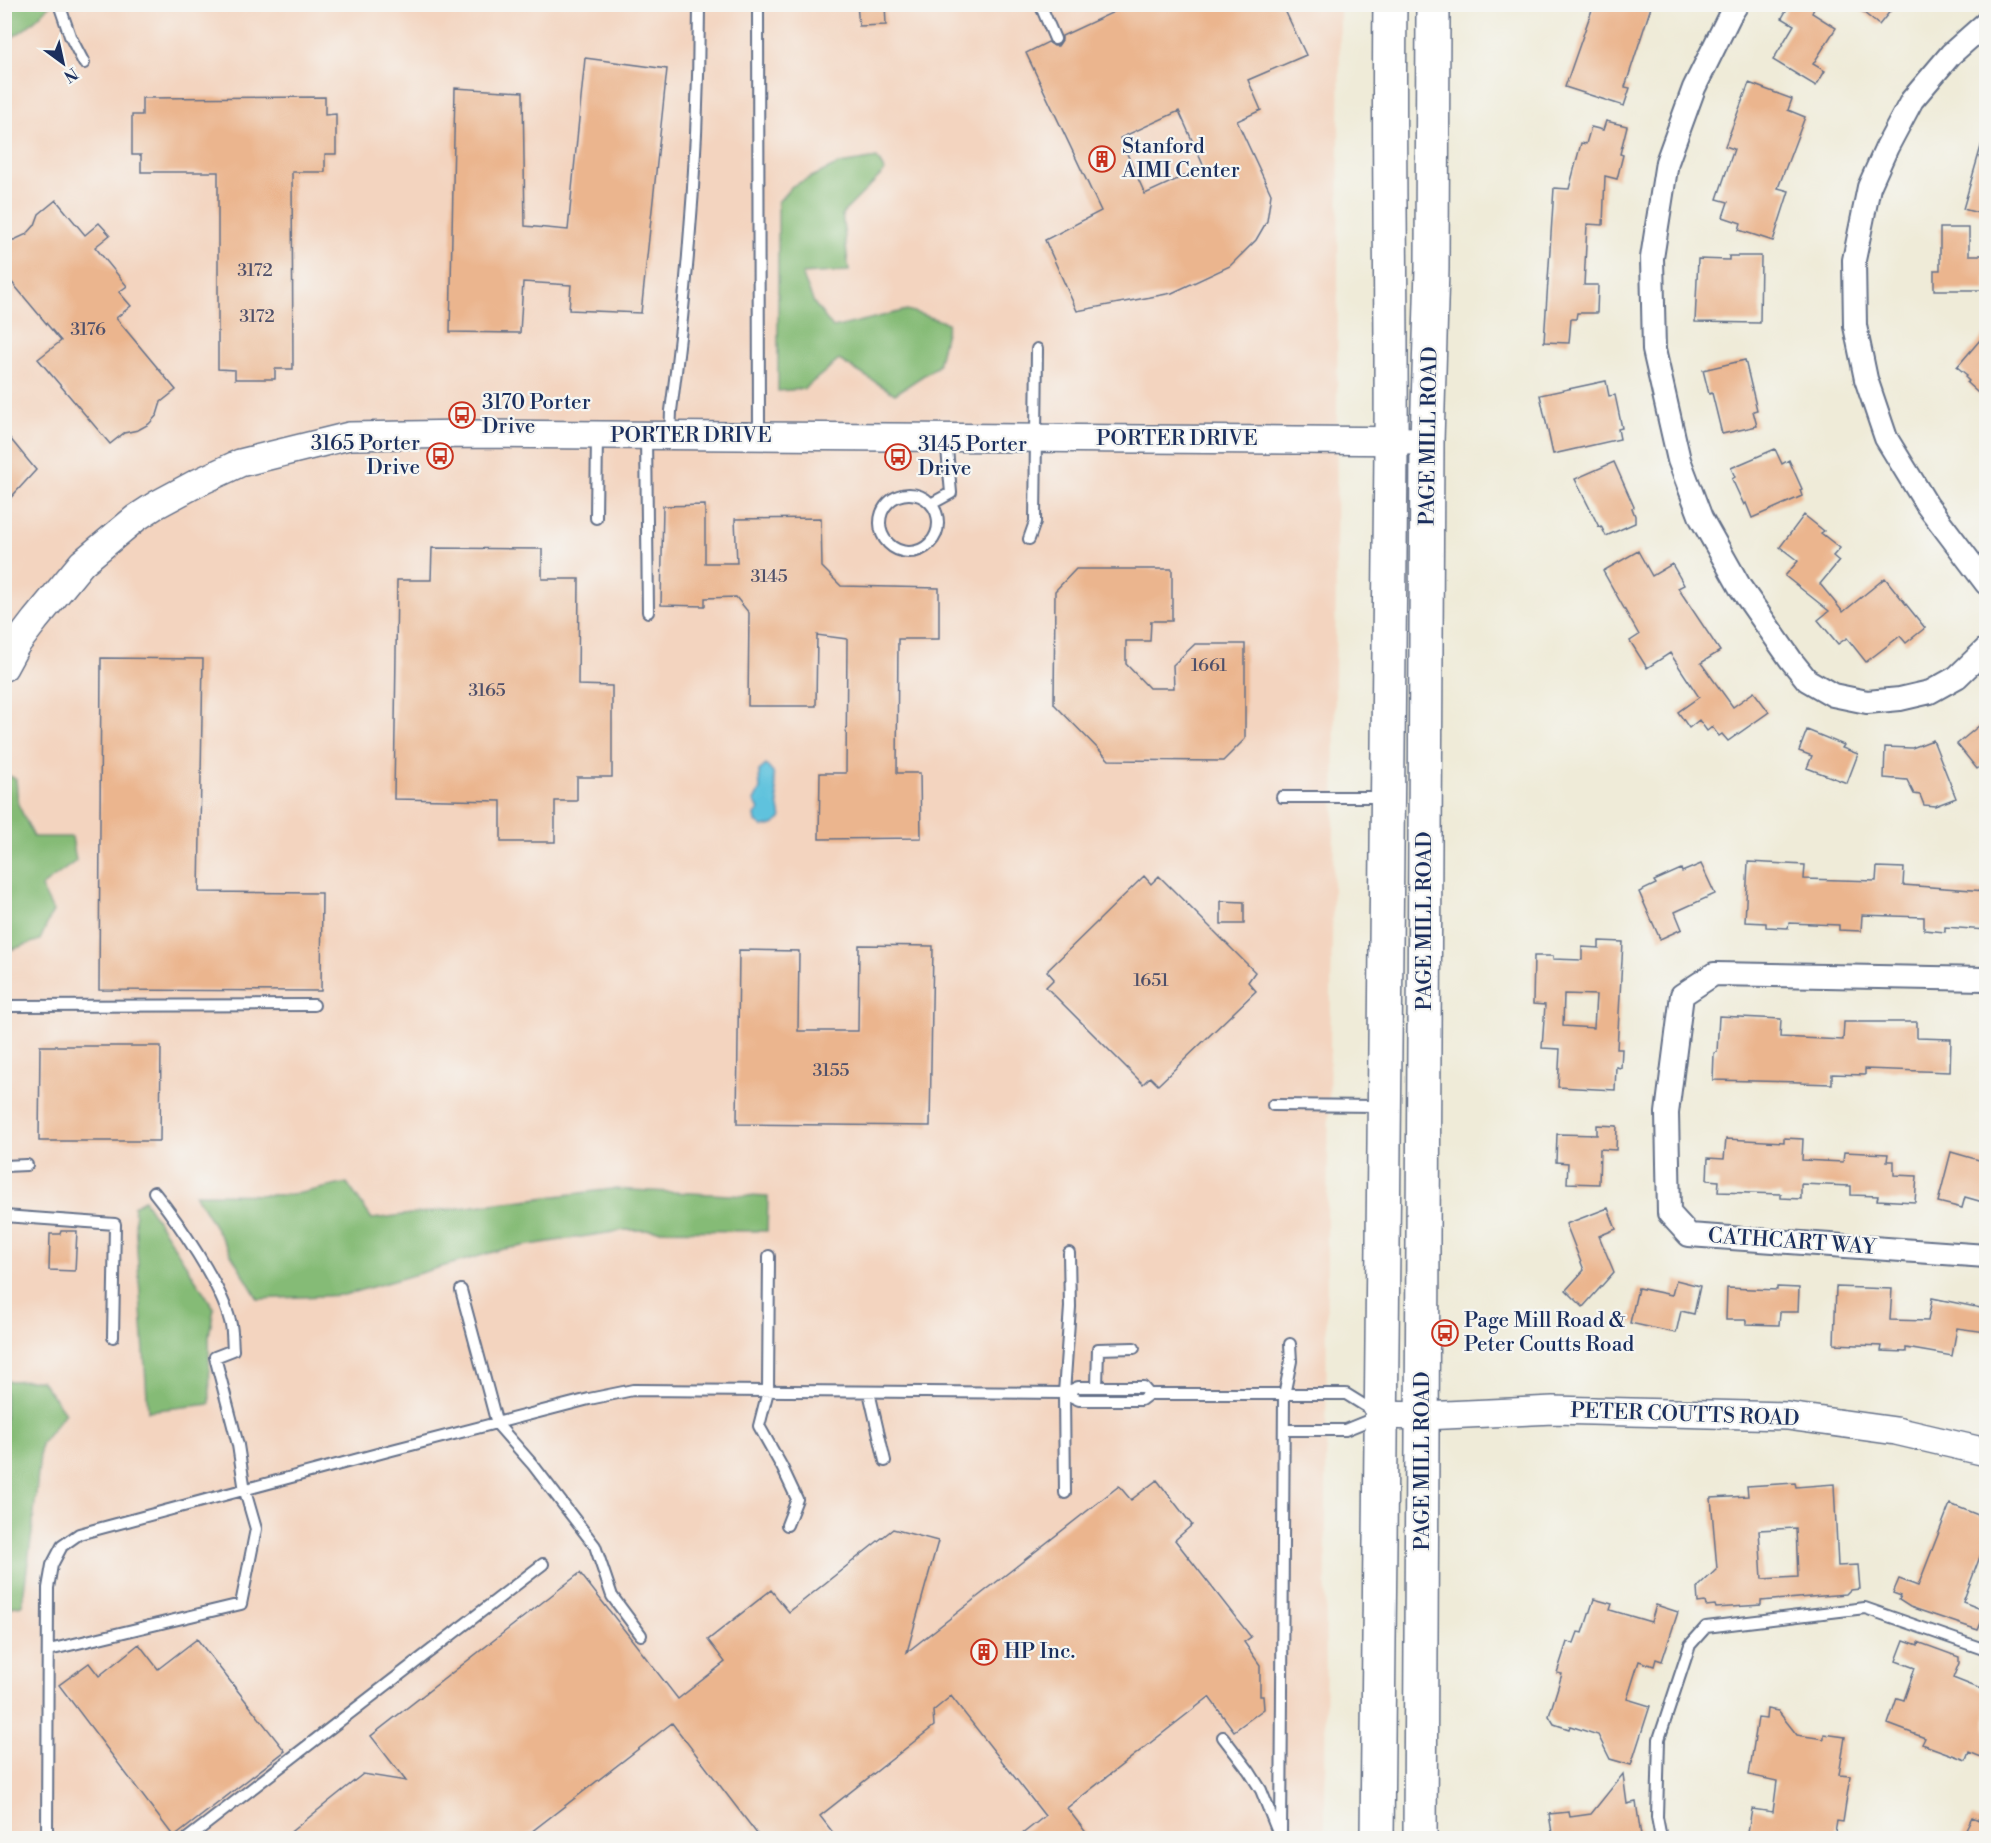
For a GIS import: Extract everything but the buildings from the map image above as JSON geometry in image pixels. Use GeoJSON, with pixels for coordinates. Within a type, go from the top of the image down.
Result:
{"type":"FeatureCollection","features":[{"type":"Feature","properties":{"kind":"main road","name":"PAGE MILL ROAD"},"geometry":{"type":"LineString","coordinates":[[1377,1839],[1391,440],[1388,116],[1390,4]]}},
{"type":"Feature","properties":{"kind":"main road","name":"PAGE MILL ROAD"},"geometry":{"type":"LineString","coordinates":[[1420,1839],[1427,441],[1432,268],[1433,4]]}},
{"type":"Feature","properties":{"kind":"street"},"geometry":{"type":"LineString","coordinates":[[1737,4],[1694,87],[1667,162],[1652,258],[1654,350],[1679,460],[1701,518],[1740,587],[1791,660],[1807,680],[1833,695],[1867,702],[1900,699],[1930,692],[1957,677],[1986,649]]}},
{"type":"Feature","properties":{"kind":"street"},"geometry":{"type":"LineString","coordinates":[[1979,4],[1986,14]]}},
{"type":"Feature","properties":{"kind":"street"},"geometry":{"type":"LineString","coordinates":[[1986,23],[1951,54],[1912,100],[1887,147],[1869,188],[1854,260],[1856,326],[1866,379],[1886,438],[1927,505],[1986,582]]}},
{"type":"Feature","properties":{"kind":"street","name":"PORTER DRIVE"},"geometry":{"type":"LineString","coordinates":[[4,667],[34,620],[82,563],[136,518],[156,505],[240,463],[358,435],[1427,441]]}},
{"type":"Feature","properties":{"kind":"street","name":"CATHCART WAY"},"geometry":{"type":"LineString","coordinates":[[1986,979],[1714,974],[1682,995],[1667,1113],[1669,1213],[1689,1235],[1986,1256]]}},
{"type":"Feature","properties":{"kind":"street","name":"PETER COUTTS ROAD"},"geometry":{"type":"LineString","coordinates":[[1380,1415],[1423,1416],[1553,1410],[1787,1416],[1896,1431],[1986,1452]]}},
{"type":"Feature","properties":{"kind":"lane"},"geometry":{"type":"LineString","coordinates":[[59,4],[70,36],[84,63]]}},
{"type":"Feature","properties":{"kind":"lane"},"geometry":{"type":"LineString","coordinates":[[648,612],[658,436],[675,368],[692,208],[699,4]]}},
{"type":"Feature","properties":{"kind":"lane"},"geometry":{"type":"LineString","coordinates":[[758,4],[759,436]]}},
{"type":"Feature","properties":{"kind":"lane"},"geometry":{"type":"LineString","coordinates":[[1040,4],[1055,39]]}},
{"type":"Feature","properties":{"kind":"lane"},"geometry":{"type":"LineString","coordinates":[[1029,539],[1035,522],[1036,349]]}},
{"type":"Feature","properties":{"kind":"lane"},"geometry":{"type":"LineString","coordinates":[[596,518],[597,435]]}},
{"type":"Feature","properties":{"kind":"lane"},"geometry":{"type":"LineString","coordinates":[[931,504],[951,493],[946,438]]}},
{"type":"Feature","properties":{"kind":"lane"},"geometry":{"type":"LineString","coordinates":[[915,494],[931,504],[938,518],[938,525],[933,540],[927,545],[913,552],[905,552],[891,546],[884,539],[880,530],[880,520],[888,503],[896,497],[915,494]]}},
{"type":"Feature","properties":{"kind":"lane"},"geometry":{"type":"LineString","coordinates":[[1282,797],[1387,797]]}},
{"type":"Feature","properties":{"kind":"lane"},"geometry":{"type":"LineString","coordinates":[[4,1006],[314,1005]]}},
{"type":"Feature","properties":{"kind":"lane"},"geometry":{"type":"LineString","coordinates":[[1273,1105],[1383,1106]]}},
{"type":"Feature","properties":{"kind":"lane"},"geometry":{"type":"LineString","coordinates":[[4,1166],[27,1165]]}},
{"type":"Feature","properties":{"kind":"lane"},"geometry":{"type":"LineString","coordinates":[[49,1650],[241,1604],[256,1529],[245,1491],[238,1445],[215,1357],[233,1350],[231,1322],[206,1268],[154,1192]]}},
{"type":"Feature","properties":{"kind":"lane"},"geometry":{"type":"LineString","coordinates":[[4,1216],[115,1224],[113,1336]]}},
{"type":"Feature","properties":{"kind":"lane"},"geometry":{"type":"LineString","coordinates":[[1065,1493],[1064,1393],[1070,1307],[1069,1253]]}},
{"type":"Feature","properties":{"kind":"lane"},"geometry":{"type":"LineString","coordinates":[[770,1256],[768,1391],[759,1426],[797,1499],[787,1525]]}},
{"type":"Feature","properties":{"kind":"lane"},"geometry":{"type":"LineString","coordinates":[[461,1290],[497,1424],[534,1465],[595,1546],[612,1596],[641,1635]]}},
{"type":"Feature","properties":{"kind":"lane"},"geometry":{"type":"LineString","coordinates":[[1280,1839],[1284,1395],[1291,1362],[1290,1344]]}},
{"type":"Feature","properties":{"kind":"lane"},"geometry":{"type":"LineString","coordinates":[[1096,1386],[1098,1349],[1134,1348]]}},
{"type":"Feature","properties":{"kind":"lane"},"geometry":{"type":"LineString","coordinates":[[1064,1393],[1078,1386],[1096,1386],[1143,1387],[1149,1394]]}},
{"type":"Feature","properties":{"kind":"lane"},"geometry":{"type":"LineString","coordinates":[[47,1839],[48,1588],[52,1565],[62,1546],[79,1534],[633,1390],[1064,1393],[1079,1400],[1141,1400],[1149,1394],[1347,1394],[1380,1415]]}},
{"type":"Feature","properties":{"kind":"lane"},"geometry":{"type":"LineString","coordinates":[[869,1392],[885,1461]]}},
{"type":"Feature","properties":{"kind":"lane"},"geometry":{"type":"LineString","coordinates":[[1284,1430],[1345,1430],[1380,1415]]}},
{"type":"Feature","properties":{"kind":"lane"},"geometry":{"type":"LineString","coordinates":[[188,1839],[543,1564]]}},
{"type":"Feature","properties":{"kind":"lane"},"geometry":{"type":"LineString","coordinates":[[1661,1839],[1657,1817],[1659,1739],[1690,1645],[1706,1627],[1865,1608],[1986,1650]]}},
{"type":"Feature","properties":{"kind":"lane"},"geometry":{"type":"LineString","coordinates":[[1223,1737],[1261,1790],[1280,1839]]}},
{"type":"Feature","properties":{"kind":"shaded area"},"geometry":{"type":"Polygon","coordinates":[[[5,5],[1340,5],[1334,829],[1327,1213],[1325,1838],[5,1838],[5,5]]]}},
{"type":"Feature","properties":{"kind":"green space"},"geometry":{"type":"Polygon","coordinates":[[[5,4],[50,5],[23,30],[5,40],[5,4]]]}},
{"type":"Feature","properties":{"kind":"green space"},"geometry":{"type":"Polygon","coordinates":[[[877,158],[885,171],[842,214],[849,271],[802,274],[814,303],[833,328],[907,310],[948,323],[938,366],[895,394],[839,360],[804,389],[778,391],[778,202],[792,186],[839,164],[877,158]]]}},
{"type":"Feature","properties":{"kind":"green space"},"geometry":{"type":"Polygon","coordinates":[[[5,774],[16,779],[18,804],[34,837],[72,837],[76,861],[41,887],[53,911],[40,940],[5,952],[5,774]]]}},
{"type":"Feature","properties":{"kind":"green space"},"geometry":{"type":"Polygon","coordinates":[[[347,1183],[372,1219],[612,1189],[768,1197],[767,1231],[626,1230],[504,1249],[344,1295],[258,1299],[195,1194],[291,1195],[347,1183]]]}},
{"type":"Feature","properties":{"kind":"green space"},"geometry":{"type":"Polygon","coordinates":[[[144,1200],[214,1308],[209,1335],[210,1404],[148,1411],[134,1206],[144,1200]]]}},
{"type":"Feature","properties":{"kind":"green space"},"geometry":{"type":"Polygon","coordinates":[[[41,1380],[65,1413],[41,1444],[22,1605],[5,1608],[5,1381],[41,1380]]]}},
{"type":"Feature","properties":{"kind":"water"},"geometry":{"type":"Polygon","coordinates":[[[766,765],[773,773],[781,819],[773,825],[763,827],[756,822],[755,815],[759,810],[754,801],[760,789],[759,771],[766,765]]]}},
{"type":"Feature","properties":{"kind":"place","name":"Stanford AIMI Center"},"geometry":{"type":"Point","coordinates":[1102,159]}},
{"type":"Feature","properties":{"kind":"place","name":"3170 Porter Drive"},"geometry":{"type":"Point","coordinates":[462,415]}},
{"type":"Feature","properties":{"kind":"place","name":"3165 Porter Drive"},"geometry":{"type":"Point","coordinates":[440,456]}},
{"type":"Feature","properties":{"kind":"place","name":"3145 Porter Drive"},"geometry":{"type":"Point","coordinates":[898,457]}},
{"type":"Feature","properties":{"kind":"place","name":"Page Mill Road & Peter Coutts Road"},"geometry":{"type":"Point","coordinates":[1445,1333]}},
{"type":"Feature","properties":{"kind":"place","name":"HP Inc."},"geometry":{"type":"Point","coordinates":[984,1652]}}]}
